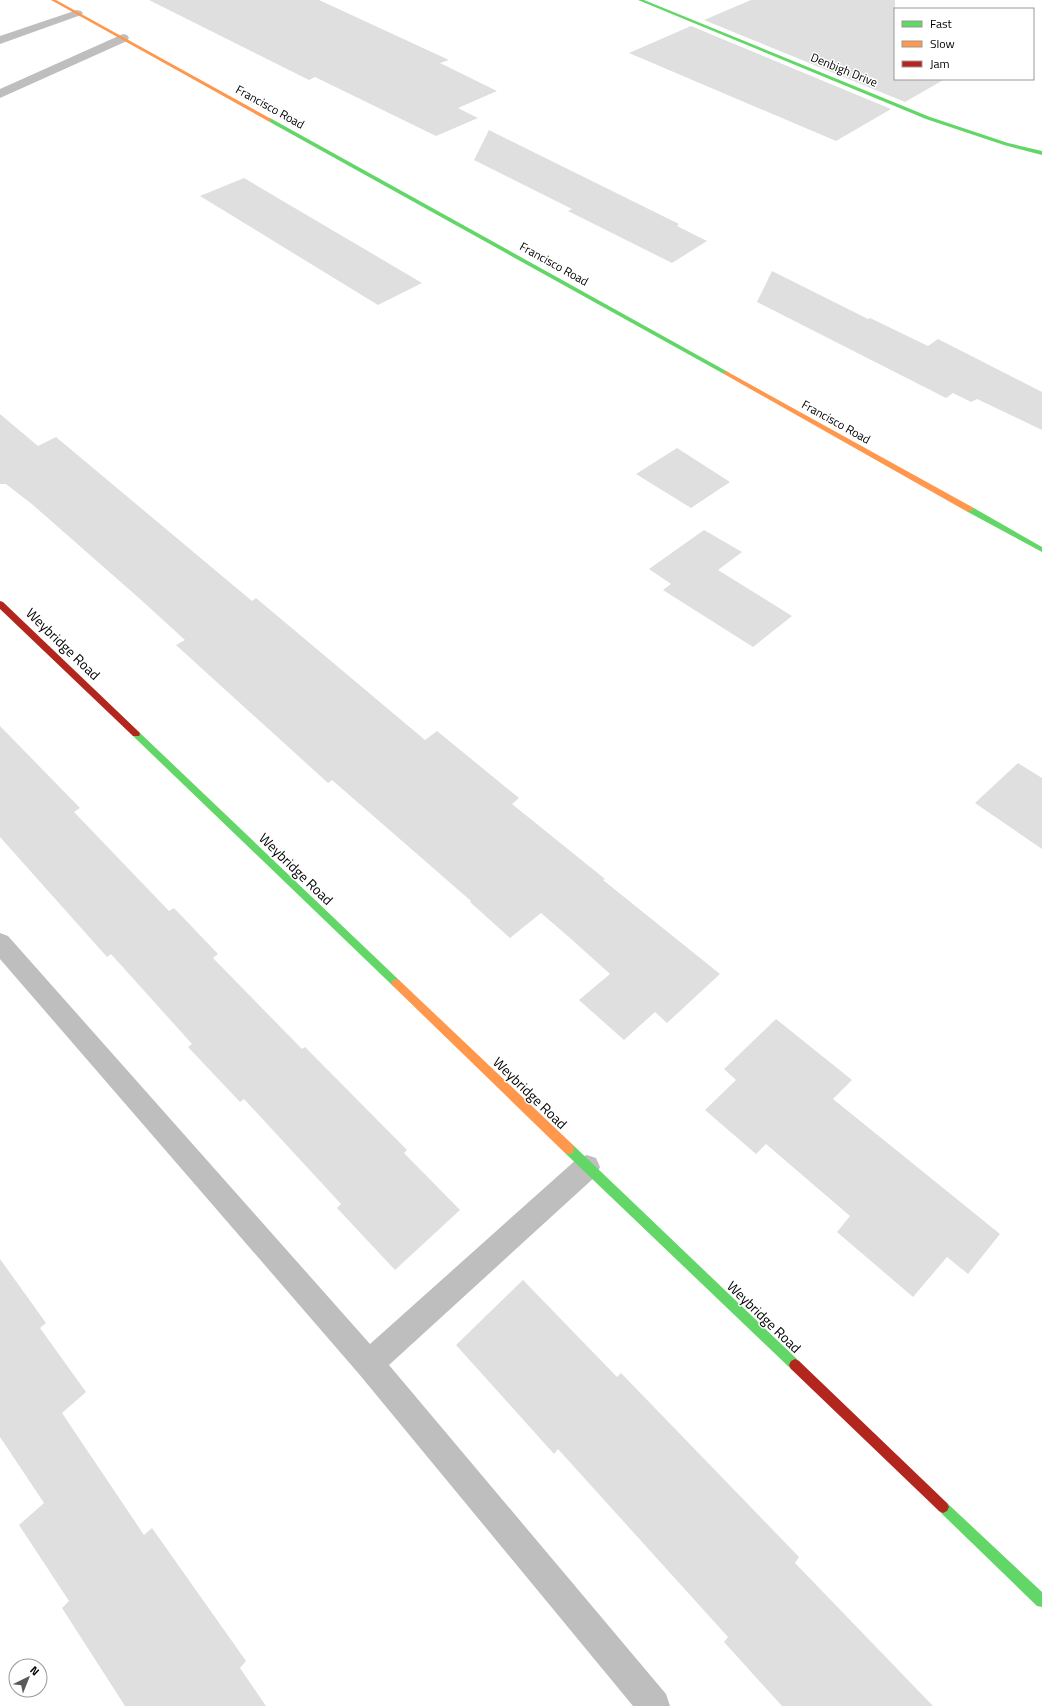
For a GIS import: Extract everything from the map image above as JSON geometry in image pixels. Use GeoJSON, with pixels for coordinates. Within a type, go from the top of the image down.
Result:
{"type":"FeatureCollection","features":[{"type":"Feature","properties":{"kind":"street","name":"Francisco Road"},"geometry":{"type":"LineString","coordinates":[[53,0],[471,231],[1042,550]]}},
{"type":"Feature","properties":{"kind":"street","name":"Denbigh Drive"},"geometry":{"type":"LineString","coordinates":[[640,0],[928,118],[1006,144],[1042,153]]}},
{"type":"Feature","properties":{"kind":"street"},"geometry":{"type":"LineString","coordinates":[[0,40],[77,13]]}},
{"type":"Feature","properties":{"kind":"street"},"geometry":{"type":"LineString","coordinates":[[0,94],[123,38]]}},
{"type":"Feature","properties":{"kind":"street","name":"Weybridge Road"},"geometry":{"type":"LineString","coordinates":[[2,608],[1042,1601]]}},
{"type":"Feature","properties":{"kind":"street"},"geometry":{"type":"LineString","coordinates":[[0,944],[369,1364],[654,1706]]}},
{"type":"Feature","properties":{"kind":"street"},"geometry":{"type":"LineString","coordinates":[[369,1364],[587,1167]]}},
{"type":"Feature","properties":{"kind":"building"},"geometry":{"type":"Polygon","coordinates":[[[149,0],[319,0],[449,60],[440,63],[497,91],[458,108],[478,118],[436,136],[315,77],[309,80],[149,0]]]}},
{"type":"Feature","properties":{"kind":"building"},"geometry":{"type":"Polygon","coordinates":[[[751,0],[895,0],[894,80],[943,80],[905,102],[704,20],[751,0]]]}},
{"type":"Feature","properties":{"kind":"building"},"geometry":{"type":"Polygon","coordinates":[[[691,26],[891,109],[836,141],[629,53],[691,26]]]}},
{"type":"Feature","properties":{"kind":"building"},"geometry":{"type":"Polygon","coordinates":[[[489,130],[679,224],[677,226],[707,241],[672,263],[568,211],[572,209],[474,160],[489,130]]]}},
{"type":"Feature","properties":{"kind":"building"},"geometry":{"type":"Polygon","coordinates":[[[244,178],[422,283],[378,305],[200,196],[244,178]]]}},
{"type":"Feature","properties":{"kind":"building"},"geometry":{"type":"Polygon","coordinates":[[[772,271],[868,319],[870,318],[928,346],[938,339],[1042,392],[1042,430],[977,399],[971,402],[953,393],[946,398],[757,302],[772,271]]]}},
{"type":"Feature","properties":{"kind":"building"},"geometry":{"type":"Polygon","coordinates":[[[0,414],[38,446],[56,437],[252,601],[256,598],[425,740],[437,731],[519,798],[512,804],[605,879],[603,880],[720,974],[667,1023],[655,1012],[624,1040],[579,1000],[610,974],[570,938],[541,913],[510,938],[470,902],[471,901],[332,780],[328,783],[176,645],[185,640],[140,599],[33,505],[6,484],[0,484],[0,414]]]}},
{"type":"Feature","properties":{"kind":"building"},"geometry":{"type":"Polygon","coordinates":[[[677,448],[730,482],[691,508],[636,474],[677,448]]]}},
{"type":"Feature","properties":{"kind":"building"},"geometry":{"type":"Polygon","coordinates":[[[704,530],[742,552],[718,570],[792,616],[753,647],[663,590],[671,584],[649,569],[704,530]]]}},
{"type":"Feature","properties":{"kind":"building"},"geometry":{"type":"Polygon","coordinates":[[[0,726],[80,808],[74,812],[169,911],[174,908],[218,954],[213,958],[302,1049],[305,1047],[407,1150],[404,1153],[460,1210],[395,1270],[337,1208],[341,1204],[244,1099],[240,1102],[188,1047],[192,1044],[111,954],[107,957],[0,837],[0,726]]]}},
{"type":"Feature","properties":{"kind":"building"},"geometry":{"type":"Polygon","coordinates":[[[1018,763],[1042,778],[1042,849],[975,803],[1018,763]]]}},
{"type":"Feature","properties":{"kind":"building"},"geometry":{"type":"Polygon","coordinates":[[[776,1019],[852,1080],[833,1099],[1000,1234],[968,1274],[947,1257],[913,1297],[837,1232],[850,1216],[766,1144],[756,1154],[705,1110],[736,1080],[724,1069],[776,1019]]]}},
{"type":"Feature","properties":{"kind":"building"},"geometry":{"type":"Polygon","coordinates":[[[0,1259],[46,1323],[40,1328],[86,1392],[62,1413],[144,1535],[152,1528],[246,1661],[240,1668],[266,1706],[125,1706],[62,1608],[69,1601],[19,1525],[44,1503],[0,1437],[0,1259]]]}},
{"type":"Feature","properties":{"kind":"building"},"geometry":{"type":"Polygon","coordinates":[[[523,1280],[617,1377],[621,1373],[799,1557],[795,1563],[933,1706],[782,1706],[724,1642],[728,1637],[558,1449],[554,1454],[456,1345],[523,1280]]]}},
{"type":"Feature","properties":{"kind":"traffic: fast"},"geometry":{"type":"LineString","coordinates":[[640,0],[928,118],[1006,144],[1042,153]]}},
{"type":"Feature","properties":{"kind":"traffic: fast"},"geometry":{"type":"LineString","coordinates":[[270,120],[726,373]]}},
{"type":"Feature","properties":{"kind":"traffic: fast"},"geometry":{"type":"LineString","coordinates":[[969,509],[1042,550]]}},
{"type":"Feature","properties":{"kind":"traffic: fast"},"geometry":{"type":"LineString","coordinates":[[136,734],[396,983]]}},
{"type":"Feature","properties":{"kind":"traffic: fast"},"geometry":{"type":"LineString","coordinates":[[569,1149],[795,1365]]}},
{"type":"Feature","properties":{"kind":"traffic: fast"},"geometry":{"type":"LineString","coordinates":[[943,1507],[1042,1601]]}},
{"type":"Feature","properties":{"kind":"traffic: slow"},"geometry":{"type":"LineString","coordinates":[[53,0],[270,120]]}},
{"type":"Feature","properties":{"kind":"traffic: slow"},"geometry":{"type":"LineString","coordinates":[[726,373],[969,509]]}},
{"type":"Feature","properties":{"kind":"traffic: slow"},"geometry":{"type":"LineString","coordinates":[[396,983],[569,1149]]}},
{"type":"Feature","properties":{"kind":"traffic: jam"},"geometry":{"type":"LineString","coordinates":[[0,604],[136,734]]}},
{"type":"Feature","properties":{"kind":"traffic: jam"},"geometry":{"type":"LineString","coordinates":[[795,1365],[943,1507]]}}]}
